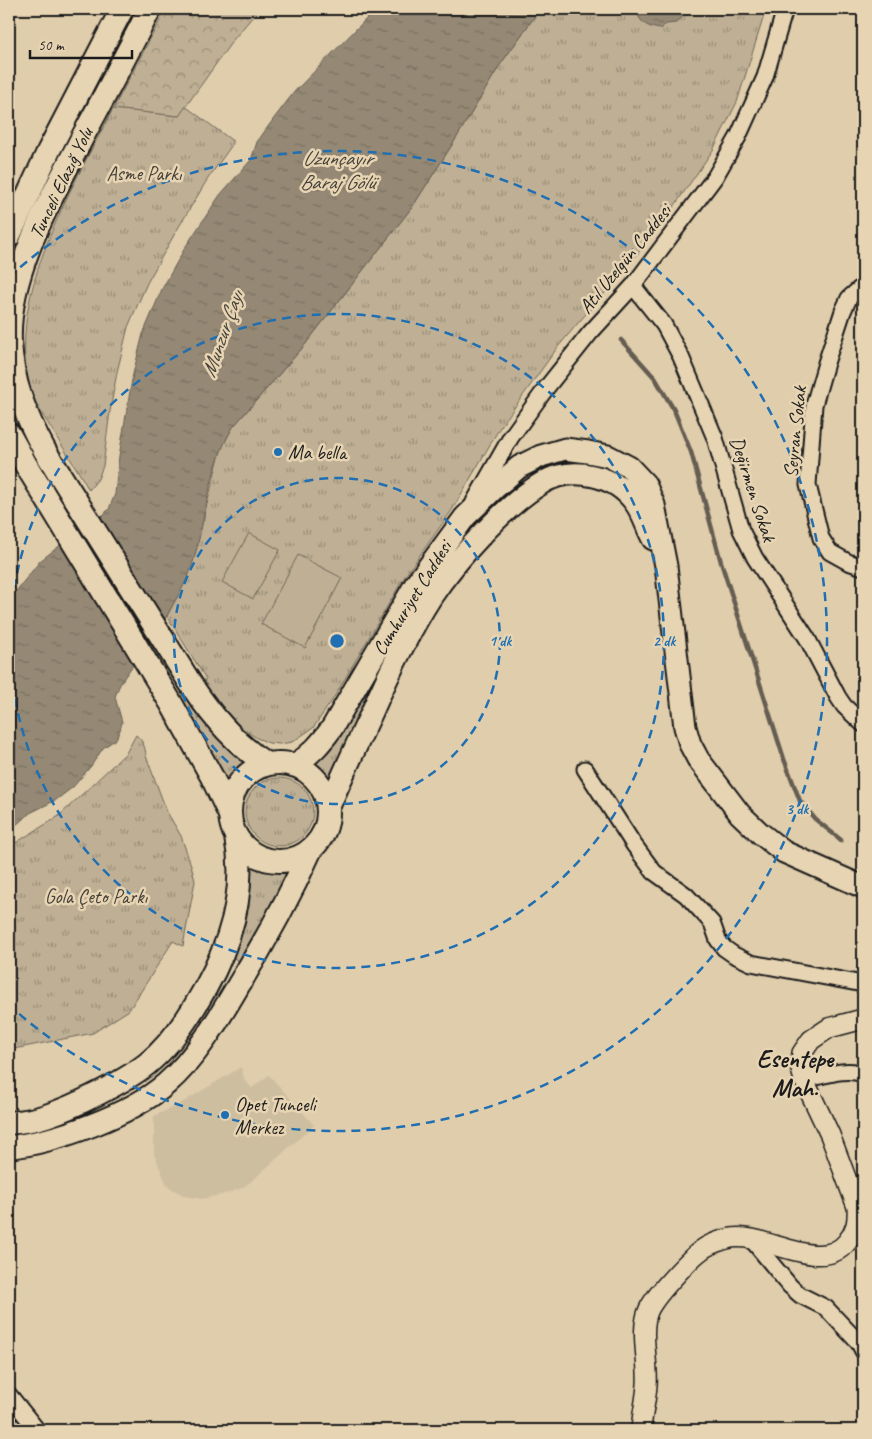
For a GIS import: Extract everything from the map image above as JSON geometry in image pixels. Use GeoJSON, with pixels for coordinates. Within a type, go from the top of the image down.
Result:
{"type":"FeatureCollection","features":[{"type":"Feature","properties":{"kind":"main road","name":"Tunceli Elazığ Yolu"},"geometry":{"type":"LineString","coordinates":[[9,236],[49,150],[122,9]]}},
{"type":"Feature","properties":{"kind":"main road","name":"Tunceli Elazığ Yolu"},"geometry":{"type":"LineString","coordinates":[[150,9],[50,202],[17,282],[11,312],[10,340],[14,374],[28,420],[45,451],[194,689],[207,708],[234,739],[266,764]]}},
{"type":"Feature","properties":{"kind":"main road"},"geometry":{"type":"LineString","coordinates":[[9,434],[171,703],[229,812]]}},
{"type":"Feature","properties":{"kind":"main road","name":"Cumhuriyet Caddesi"},"geometry":{"type":"LineString","coordinates":[[294,765],[306,758],[319,746],[332,728],[415,585],[465,517],[520,467],[541,456],[565,449],[608,456],[629,467],[644,484],[654,506],[666,566],[685,727],[690,744],[698,758],[740,814],[784,852],[863,887]]}},
{"type":"Feature","properties":{"kind":"main road"},"geometry":{"type":"LineString","coordinates":[[328,809],[390,671],[430,598],[451,569],[495,521],[542,483],[566,475],[584,474],[602,478],[622,489],[636,504],[666,566]]}},
{"type":"Feature","properties":{"kind":"main road"},"geometry":{"type":"LineString","coordinates":[[9,1123],[46,1116],[112,1086],[147,1064],[169,1042],[188,1017],[207,986],[220,960],[231,930],[236,909],[239,852],[229,812],[230,802],[239,782],[252,771],[266,764],[283,763],[294,765],[311,775],[323,790],[328,809],[328,818],[322,835],[311,849],[282,910],[224,1010],[193,1055],[166,1084],[134,1105],[77,1130],[46,1140],[9,1147]]}},
{"type":"Feature","properties":{"kind":"main road"},"geometry":{"type":"LineString","coordinates":[[236,837],[250,853],[270,861],[282,862],[292,860],[311,849]]}},
{"type":"Feature","properties":{"kind":"street","name":"Atıl Uzelgün Caddesi"},"geometry":{"type":"LineString","coordinates":[[465,517],[511,437],[547,386],[590,333],[633,286],[715,177],[752,109],[765,77],[785,9]]}},
{"type":"Feature","properties":{"kind":"street","name":"Değirmen Sokak"},"geometry":{"type":"LineString","coordinates":[[633,286],[664,325],[681,358],[715,438],[741,530],[755,558],[807,638],[838,697],[844,706],[863,724]]}},
{"type":"Feature","properties":{"kind":"street","name":"Seyran Sokak"},"geometry":{"type":"LineString","coordinates":[[863,287],[849,298],[843,312],[814,405],[808,485],[821,538],[830,552],[848,562],[863,567]]}},
{"type":"Feature","properties":{"kind":"street"},"geometry":{"type":"LineString","coordinates":[[585,769],[634,845],[654,872],[686,894],[712,924],[718,940],[734,956],[760,965],[863,984]]}},
{"type":"Feature","properties":{"kind":"street"},"geometry":{"type":"LineString","coordinates":[[641,1430],[647,1384],[645,1331],[648,1310],[656,1298],[691,1260],[705,1248],[732,1238],[752,1240],[812,1254],[825,1255],[835,1252],[845,1245],[854,1234],[861,1220],[857,1207],[830,1135],[804,1080],[800,1066],[802,1053],[811,1040],[829,1028],[863,1019]]}},
{"type":"Feature","properties":{"kind":"street"},"geometry":{"type":"LineString","coordinates":[[804,1080],[846,1071],[863,1074]]}},
{"type":"Feature","properties":{"kind":"street"},"geometry":{"type":"LineString","coordinates":[[752,1240],[790,1286],[800,1295],[826,1308],[859,1343],[863,1351]]}},
{"type":"Feature","properties":{"kind":"street"},"geometry":{"type":"LineString","coordinates":[[9,1395],[38,1430]]}},
{"type":"Feature","properties":{"kind":"shaded area"},"geometry":{"type":"Polygon","coordinates":[[[241,1067],[245,1081],[252,1088],[269,1075],[314,1125],[244,1187],[229,1193],[201,1199],[185,1196],[167,1185],[154,1154],[154,1116],[180,1104],[241,1067]]]}},
{"type":"Feature","properties":{"kind":"green space"},"geometry":{"type":"Polygon","coordinates":[[[166,9],[259,9],[233,40],[179,116],[113,109],[166,9]]]}},
{"type":"Feature","properties":{"kind":"green space"},"geometry":{"type":"Polygon","coordinates":[[[540,9],[766,9],[737,102],[713,150],[675,205],[621,275],[557,348],[499,429],[452,510],[405,576],[333,699],[313,728],[292,742],[269,743],[243,729],[216,702],[203,681],[206,679],[167,616],[190,571],[221,449],[233,427],[304,346],[413,206],[500,65],[540,9]]]}},
{"type":"Feature","properties":{"kind":"green space","name":"Asme Parkı"},"geometry":{"type":"Polygon","coordinates":[[[185,106],[234,142],[207,180],[174,235],[147,283],[128,327],[117,372],[103,466],[98,479],[89,490],[33,396],[25,361],[26,324],[33,286],[45,248],[61,211],[113,109],[179,116],[185,106]]]}},
{"type":"Feature","properties":{"kind":"green space"},"geometry":{"type":"Polygon","coordinates":[[[568,460],[602,465],[632,483],[596,466],[570,463],[545,473],[512,494],[510,492],[522,480],[536,472],[568,460]]]}},
{"type":"Feature","properties":{"kind":"green space"},"geometry":{"type":"Polygon","coordinates":[[[249,533],[280,550],[253,599],[222,582],[249,533]]]}},
{"type":"Feature","properties":{"kind":"green space"},"geometry":{"type":"Polygon","coordinates":[[[298,555],[342,578],[305,648],[261,624],[298,555]]]}},
{"type":"Feature","properties":{"kind":"green space"},"geometry":{"type":"Polygon","coordinates":[[[419,587],[328,787],[314,770],[306,765],[419,587]]]}},
{"type":"Feature","properties":{"kind":"green space"},"geometry":{"type":"Polygon","coordinates":[[[189,697],[253,763],[235,776],[226,789],[180,703],[189,697]]]}},
{"type":"Feature","properties":{"kind":"green space","name":"Gola Çeto Parkı"},"geometry":{"type":"Polygon","coordinates":[[[136,735],[143,744],[167,812],[181,836],[195,881],[183,946],[173,941],[129,1010],[93,1033],[9,1050],[9,847],[59,816],[126,753],[136,735]]]}},
{"type":"Feature","properties":{"kind":"green space"},"geometry":{"type":"Polygon","coordinates":[[[279,778],[292,781],[303,788],[310,799],[313,812],[310,825],[303,836],[292,843],[279,846],[266,843],[255,836],[248,825],[245,812],[248,799],[255,788],[266,781],[279,778]]]}},
{"type":"Feature","properties":{"kind":"green space"},"geometry":{"type":"Polygon","coordinates":[[[249,862],[271,868],[293,866],[244,960],[239,961],[232,957],[249,862]]]}},
{"type":"Feature","properties":{"kind":"water","name":"Uzunçayır Baraj Gölü"},"geometry":{"type":"Polygon","coordinates":[[[376,9],[540,9],[500,65],[413,206],[304,346],[233,427],[224,444],[212,478],[189,574],[160,628],[117,690],[115,697],[122,722],[116,739],[103,748],[73,787],[56,800],[30,813],[16,825],[9,828],[9,600],[40,561],[67,540],[98,520],[109,509],[115,494],[119,456],[133,374],[143,334],[162,289],[186,246],[220,195],[251,160],[257,142],[275,117],[295,91],[376,9]]]}},
{"type":"Feature","properties":{"kind":"water"},"geometry":{"type":"Polygon","coordinates":[[[637,9],[691,9],[676,23],[666,24],[661,29],[645,24],[639,18],[637,9]]]}},
{"type":"Feature","properties":{"kind":"waterway"},"geometry":{"type":"LineString","coordinates":[[621,340],[655,378],[674,410],[691,452],[721,562],[784,759],[800,801],[815,819],[841,840]]}},
{"type":"Feature","properties":{"kind":"place","name":"Ma bella"},"geometry":{"type":"Point","coordinates":[278,452]}},
{"type":"Feature","properties":{"kind":"place","name":"Opet Tunceli Merkez"},"geometry":{"type":"Point","coordinates":[225,1115]}},
{"type":"Feature","properties":{"kind":"district","name":"Esentepe Mah."},"geometry":{"type":"Point","coordinates":[795,1074]}},
{"type":"Feature","properties":{"kind":"water label","name":"Munzur Çayı"},"geometry":{"type":"Point","coordinates":[222,334]}}]}
